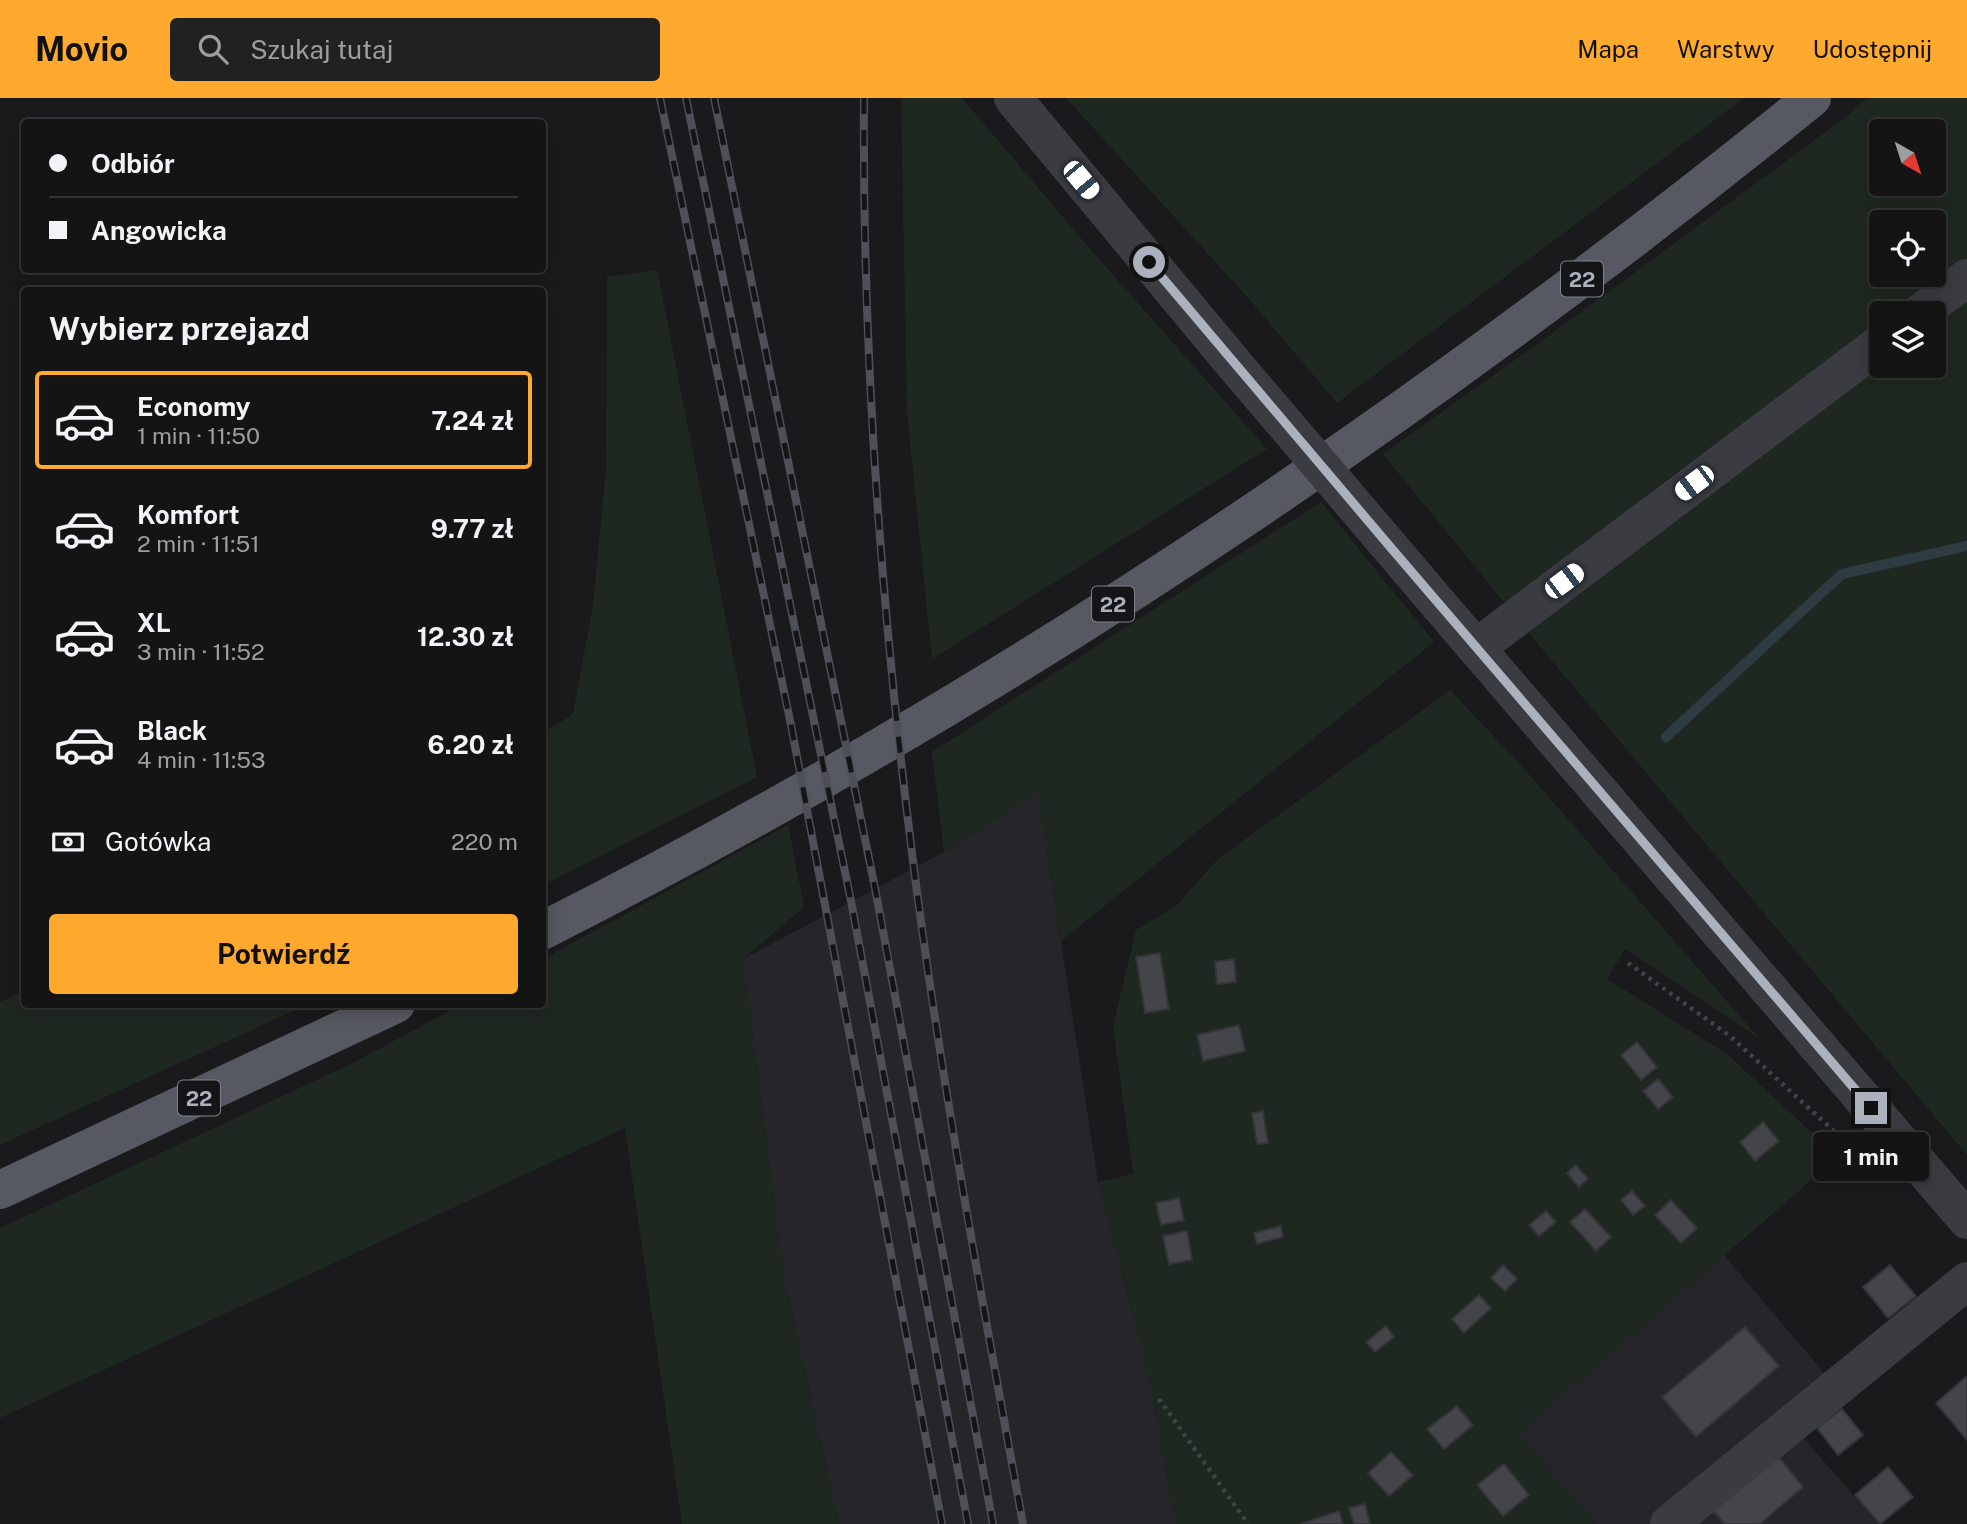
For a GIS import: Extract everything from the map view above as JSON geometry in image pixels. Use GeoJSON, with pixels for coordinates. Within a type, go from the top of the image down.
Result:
{"type":"FeatureCollection","features":[{"type":"Feature","properties":{"kind":"main road","name":"22"},"geometry":{"type":"LineString","coordinates":[[546,929],[825,779],[1054,641],[1216,538],[1464,366],[1650,226],[1812,98]]}},
{"type":"Feature","properties":{"kind":"main road","name":"22"},"geometry":{"type":"LineString","coordinates":[[0,1190],[387,1008]]}},
{"type":"Feature","properties":{"kind":"street"},"geometry":{"type":"LineString","coordinates":[[1013,98],[1234,364],[1967,1220]]}},
{"type":"Feature","properties":{"kind":"street"},"geometry":{"type":"LineString","coordinates":[[1936,301],[1967,278]]}},
{"type":"Feature","properties":{"kind":"street"},"geometry":{"type":"LineString","coordinates":[[1476,648],[1869,351]]}},
{"type":"Feature","properties":{"kind":"street"},"geometry":{"type":"LineString","coordinates":[[1669,1524],[1967,1281]]}},
{"type":"Feature","properties":{"kind":"path"},"geometry":{"type":"LineString","coordinates":[[1628,963],[1730,1036],[1861,1157]]}},
{"type":"Feature","properties":{"kind":"path"},"geometry":{"type":"LineString","coordinates":[[1159,1399],[1248,1524]]}},
{"type":"Feature","properties":{"kind":"shaded area"},"geometry":{"type":"Polygon","coordinates":[[[901,98],[962,98],[1091,250],[1267,449],[932,659],[907,412],[901,98]]]}},
{"type":"Feature","properties":{"kind":"shaded area"},"geometry":{"type":"Polygon","coordinates":[[[1066,98],[1744,98],[1337,403],[1250,300],[1066,98]]]}},
{"type":"Feature","properties":{"kind":"shaded area"},"geometry":{"type":"Polygon","coordinates":[[[1867,98],[1967,98],[1967,260],[1946,275],[1946,210],[1869,210],[1869,287],[1930,287],[1911,301],[1869,301],[1869,332],[1667,479],[1507,606],[1383,454],[1846,117],[1867,98]]]}},
{"type":"Feature","properties":{"kind":"shaded area"},"geometry":{"type":"Polygon","coordinates":[[[657,270],[757,777],[546,883],[546,731],[573,714],[593,605],[606,469],[607,277],[657,270]]]}},
{"type":"Feature","properties":{"kind":"shaded area"},"geometry":{"type":"Polygon","coordinates":[[[1967,295],[1967,1155],[1528,632],[1869,375],[1869,378],[1946,378],[1946,310],[1967,295]]]}},
{"type":"Feature","properties":{"kind":"shaded area"},"geometry":{"type":"Polygon","coordinates":[[[1321,502],[1434,642],[1061,941],[1038,794],[944,852],[932,752],[1321,502]]]}},
{"type":"Feature","properties":{"kind":"shaded area"},"geometry":{"type":"Polygon","coordinates":[[[1450,690],[1518,762],[1759,1038],[1625,949],[1607,979],[1727,1054],[1838,1157],[1518,1434],[1596,1524],[1176,1524],[1145,1359],[1098,1182],[1133,1174],[1113,1026],[1136,930],[1176,906],[1217,860],[1450,690]]]}},
{"type":"Feature","properties":{"kind":"shaded area"},"geometry":{"type":"Polygon","coordinates":[[[1038,793],[1098,1182],[1145,1359],[1176,1524],[839,1524],[784,1276],[743,959],[944,852],[1038,793]]]}},
{"type":"Feature","properties":{"kind":"shaded area"},"geometry":{"type":"Polygon","coordinates":[[[788,825],[804,907],[743,959],[784,1276],[839,1524],[682,1524],[625,1128],[0,1418],[0,1228],[351,1064],[454,1008],[546,1008],[546,957],[788,825]]]}},
{"type":"Feature","properties":{"kind":"shaded area"},"geometry":{"type":"Polygon","coordinates":[[[21,992],[21,1008],[299,1008],[0,1145],[0,1002],[21,992]]]}},
{"type":"Feature","properties":{"kind":"shaded area"},"geometry":{"type":"Polygon","coordinates":[[[1724,1255],[1824,1373],[1798,1432],[1879,1524],[1596,1524],[1517,1434],[1724,1255]]]}},
{"type":"Feature","properties":{"kind":"building"},"geometry":{"type":"Polygon","coordinates":[[[1160,953],[1169,1009],[1145,1013],[1136,957],[1160,953]]]}},
{"type":"Feature","properties":{"kind":"building"},"geometry":{"type":"Polygon","coordinates":[[[1234,959],[1236,982],[1217,984],[1215,962],[1234,959]]]}},
{"type":"Feature","properties":{"kind":"building"},"geometry":{"type":"Polygon","coordinates":[[[1239,1025],[1245,1051],[1203,1061],[1197,1035],[1239,1025]]]}},
{"type":"Feature","properties":{"kind":"building"},"geometry":{"type":"Polygon","coordinates":[[[1637,1042],[1657,1067],[1641,1080],[1621,1055],[1637,1042]]]}},
{"type":"Feature","properties":{"kind":"building"},"geometry":{"type":"Polygon","coordinates":[[[1658,1079],[1673,1097],[1658,1109],[1643,1091],[1658,1079]]]}},
{"type":"Feature","properties":{"kind":"building"},"geometry":{"type":"Polygon","coordinates":[[[1263,1111],[1268,1143],[1257,1144],[1252,1113],[1263,1111]]]}},
{"type":"Feature","properties":{"kind":"building"},"geometry":{"type":"Polygon","coordinates":[[[1763,1122],[1779,1141],[1755,1161],[1740,1142],[1763,1122]]]}},
{"type":"Feature","properties":{"kind":"building"},"geometry":{"type":"Polygon","coordinates":[[[1576,1165],[1588,1179],[1579,1187],[1567,1173],[1576,1165]]]}},
{"type":"Feature","properties":{"kind":"building"},"geometry":{"type":"Polygon","coordinates":[[[1632,1191],[1645,1206],[1633,1215],[1621,1200],[1632,1191]]]}},
{"type":"Feature","properties":{"kind":"building"},"geometry":{"type":"Polygon","coordinates":[[[1179,1198],[1184,1220],[1161,1225],[1156,1203],[1179,1198]]]}},
{"type":"Feature","properties":{"kind":"building"},"geometry":{"type":"Polygon","coordinates":[[[1671,1200],[1697,1228],[1681,1243],[1655,1215],[1671,1200]]]}},
{"type":"Feature","properties":{"kind":"building"},"geometry":{"type":"Polygon","coordinates":[[[1585,1209],[1611,1237],[1596,1251],[1570,1222],[1585,1209]]]}},
{"type":"Feature","properties":{"kind":"building"},"geometry":{"type":"Polygon","coordinates":[[[1546,1211],[1556,1222],[1539,1236],[1529,1225],[1546,1211]]]}},
{"type":"Feature","properties":{"kind":"building"},"geometry":{"type":"Polygon","coordinates":[[[1281,1226],[1283,1237],[1257,1244],[1254,1233],[1281,1226]]]}},
{"type":"Feature","properties":{"kind":"building"},"geometry":{"type":"Polygon","coordinates":[[[1187,1231],[1192,1260],[1169,1264],[1163,1236],[1187,1231]]]}},
{"type":"Feature","properties":{"kind":"building"},"geometry":{"type":"Polygon","coordinates":[[[1503,1265],[1517,1279],[1505,1291],[1491,1278],[1503,1265]]]}},
{"type":"Feature","properties":{"kind":"building"},"geometry":{"type":"Polygon","coordinates":[[[1890,1265],[1916,1296],[1888,1318],[1863,1287],[1890,1265]]]}},
{"type":"Feature","properties":{"kind":"building"},"geometry":{"type":"Polygon","coordinates":[[[1479,1295],[1491,1308],[1464,1333],[1452,1319],[1479,1295]]]}},
{"type":"Feature","properties":{"kind":"building"},"geometry":{"type":"Polygon","coordinates":[[[1386,1326],[1394,1337],[1375,1352],[1366,1342],[1386,1326]]]}},
{"type":"Feature","properties":{"kind":"building"},"geometry":{"type":"Polygon","coordinates":[[[1745,1327],[1779,1366],[1696,1437],[1662,1397],[1745,1327]]]}},
{"type":"Feature","properties":{"kind":"building"},"geometry":{"type":"Polygon","coordinates":[[[1967,1376],[1967,1440],[1936,1403],[1967,1376]]]}},
{"type":"Feature","properties":{"kind":"building"},"geometry":{"type":"Polygon","coordinates":[[[1457,1406],[1473,1425],[1444,1449],[1427,1429],[1457,1406]]]}},
{"type":"Feature","properties":{"kind":"building"},"geometry":{"type":"Polygon","coordinates":[[[1842,1409],[1863,1435],[1838,1455],[1817,1428],[1842,1409]]]}},
{"type":"Feature","properties":{"kind":"building"},"geometry":{"type":"Polygon","coordinates":[[[1391,1452],[1413,1475],[1389,1496],[1368,1473],[1391,1452]]]}},
{"type":"Feature","properties":{"kind":"building"},"geometry":{"type":"Polygon","coordinates":[[[1778,1456],[1803,1487],[1760,1524],[1725,1524],[1713,1511],[1778,1456]]]}},
{"type":"Feature","properties":{"kind":"building"},"geometry":{"type":"Polygon","coordinates":[[[1504,1464],[1529,1495],[1503,1516],[1477,1485],[1504,1464]]]}},
{"type":"Feature","properties":{"kind":"building"},"geometry":{"type":"Polygon","coordinates":[[[1888,1467],[1913,1497],[1880,1524],[1855,1495],[1888,1467]]]}},
{"type":"Feature","properties":{"kind":"building"},"geometry":{"type":"Polygon","coordinates":[[[1365,1504],[1370,1524],[1354,1524],[1349,1508],[1365,1504]]]}},
{"type":"Feature","properties":{"kind":"building"},"geometry":{"type":"Polygon","coordinates":[[[1339,1511],[1343,1524],[1300,1524],[1339,1511]]]}},
{"type":"Feature","properties":{"kind":"waterway"},"geometry":{"type":"LineString","coordinates":[[1666,737],[1842,574],[1967,546]]}},
{"type":"Feature","properties":{"kind":"railway"},"geometry":{"type":"LineString","coordinates":[[660,98],[791,725],[942,1524]]}},
{"type":"Feature","properties":{"kind":"railway"},"geometry":{"type":"LineString","coordinates":[[686,98],[851,901],[968,1524]]}},
{"type":"Feature","properties":{"kind":"railway"},"geometry":{"type":"LineString","coordinates":[[714,98],[875,888],[993,1524]]}},
{"type":"Feature","properties":{"kind":"railway"},"geometry":{"type":"LineString","coordinates":[[864,98],[870,385],[883,576],[902,766],[924,944],[950,1110],[1023,1524]]}},
{"type":"Feature","properties":{"kind":"route"},"geometry":{"type":"LineString","coordinates":[[1149,262],[1871,1108]]}}]}
